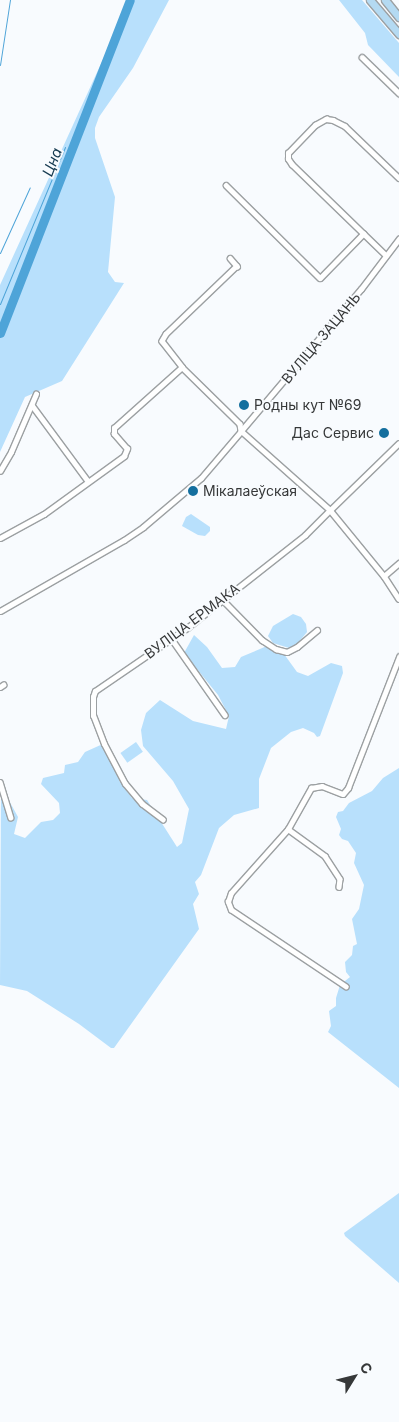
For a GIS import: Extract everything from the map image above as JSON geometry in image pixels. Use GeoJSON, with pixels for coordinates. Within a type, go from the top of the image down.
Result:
{"type":"FeatureCollection","features":[{"type":"Feature","properties":{"kind":"highway"},"geometry":{"type":"LineString","coordinates":[[370,0],[399,34]]}},
{"type":"Feature","properties":{"kind":"highway"},"geometry":{"type":"LineString","coordinates":[[385,0],[399,17]]}},
{"type":"Feature","properties":{"kind":"street"},"geometry":{"type":"LineString","coordinates":[[362,57],[399,93]]}},
{"type":"Feature","properties":{"kind":"street"},"geometry":{"type":"LineString","coordinates":[[386,256],[292,165],[288,159],[288,153],[315,125],[326,119],[332,120],[345,126],[399,178]]}},
{"type":"Feature","properties":{"kind":"street"},"geometry":{"type":"LineString","coordinates":[[226,185],[320,278],[363,234]]}},
{"type":"Feature","properties":{"kind":"street","name":"ВУЛІЦА ЗАЦАНЬ"},"geometry":{"type":"LineString","coordinates":[[0,611],[124,540],[143,527],[201,478],[291,374],[399,239]]}},
{"type":"Feature","properties":{"kind":"street"},"geometry":{"type":"LineString","coordinates":[[230,258],[238,266],[163,338],[164,346],[182,367],[240,424],[241,431],[330,510],[384,576],[399,598]]}},
{"type":"Feature","properties":{"kind":"street"},"geometry":{"type":"LineString","coordinates":[[0,538],[44,514],[127,452],[114,434],[114,428],[182,367]]}},
{"type":"Feature","properties":{"kind":"street"},"geometry":{"type":"LineString","coordinates":[[0,472],[11,452],[36,394]]}},
{"type":"Feature","properties":{"kind":"street"},"geometry":{"type":"LineString","coordinates":[[32,405],[88,481]]}},
{"type":"Feature","properties":{"kind":"street","name":"ВУЛІЦА ЕРМАКА"},"geometry":{"type":"LineString","coordinates":[[163,820],[142,804],[125,784],[96,725],[92,712],[95,691],[223,600],[305,535],[399,443]]}},
{"type":"Feature","properties":{"kind":"street"},"geometry":{"type":"LineString","coordinates":[[384,576],[399,563]]}},
{"type":"Feature","properties":{"kind":"street"},"geometry":{"type":"LineString","coordinates":[[223,600],[262,640],[276,649],[287,652],[297,647],[317,630]]}},
{"type":"Feature","properties":{"kind":"street"},"geometry":{"type":"LineString","coordinates":[[171,638],[225,715]]}},
{"type":"Feature","properties":{"kind":"street"},"geometry":{"type":"LineString","coordinates":[[346,986],[228,906],[231,893],[288,828],[310,788],[322,786],[343,794],[348,788],[399,657]]}},
{"type":"Feature","properties":{"kind":"street"},"geometry":{"type":"LineString","coordinates":[[0,782],[11,818]]}},
{"type":"Feature","properties":{"kind":"street"},"geometry":{"type":"LineString","coordinates":[[288,828],[325,856],[340,879],[339,887]]}},
{"type":"Feature","properties":{"kind":"shaded area"},"geometry":{"type":"Polygon","coordinates":[[[130,0],[169,0],[133,68],[99,117],[95,128],[95,138],[115,197],[108,272],[115,282],[124,283],[62,381],[25,397],[0,452],[0,285],[130,0]]]}},
{"type":"Feature","properties":{"kind":"shaded area"},"geometry":{"type":"Polygon","coordinates":[[[339,0],[362,0],[399,43],[399,77],[368,45],[365,33],[339,0]]]}},
{"type":"Feature","properties":{"kind":"shaded area"},"geometry":{"type":"Polygon","coordinates":[[[191,514],[210,527],[210,531],[205,536],[198,535],[182,526],[186,517],[191,514]]]}},
{"type":"Feature","properties":{"kind":"shaded area"},"geometry":{"type":"Polygon","coordinates":[[[293,614],[301,617],[306,624],[307,632],[298,643],[289,648],[273,643],[268,636],[273,626],[293,614]]]}},
{"type":"Feature","properties":{"kind":"shaded area"},"geometry":{"type":"Polygon","coordinates":[[[194,635],[207,647],[222,668],[235,667],[241,657],[267,646],[284,654],[297,672],[308,676],[331,663],[342,666],[343,673],[320,736],[317,737],[314,733],[303,728],[291,732],[271,748],[259,779],[259,808],[234,815],[219,828],[201,875],[195,882],[199,894],[193,904],[199,929],[114,1048],[111,1048],[79,1024],[27,991],[0,985],[1,786],[18,817],[14,834],[25,838],[41,822],[53,820],[60,813],[59,803],[41,784],[43,778],[64,773],[65,765],[78,762],[85,752],[105,743],[120,782],[132,798],[147,800],[177,847],[182,843],[189,809],[173,781],[143,746],[141,730],[146,713],[160,700],[193,721],[226,729],[229,716],[218,695],[184,653],[194,635]]]}},
{"type":"Feature","properties":{"kind":"shaded area"},"geometry":{"type":"Polygon","coordinates":[[[136,742],[143,752],[127,763],[120,753],[136,742]]]}},
{"type":"Feature","properties":{"kind":"shaded area"},"geometry":{"type":"Polygon","coordinates":[[[399,768],[399,1088],[328,1032],[331,1026],[329,1011],[336,1006],[340,985],[350,977],[346,972],[345,962],[352,955],[353,946],[357,944],[352,919],[359,909],[364,885],[354,863],[356,853],[348,841],[342,839],[339,835],[341,829],[336,817],[338,812],[343,811],[349,803],[372,791],[383,778],[399,768]]]}},
{"type":"Feature","properties":{"kind":"shaded area"},"geometry":{"type":"Polygon","coordinates":[[[399,1193],[399,1283],[345,1236],[344,1233],[399,1193]]]}},
{"type":"Feature","properties":{"kind":"waterway"},"geometry":{"type":"LineString","coordinates":[[0,65],[10,0]]}},
{"type":"Feature","properties":{"kind":"waterway","name":"Цна"},"geometry":{"type":"LineString","coordinates":[[0,333],[130,0]]}},
{"type":"Feature","properties":{"kind":"waterway"},"geometry":{"type":"LineString","coordinates":[[0,304],[65,147]]}},
{"type":"Feature","properties":{"kind":"waterway"},"geometry":{"type":"LineString","coordinates":[[0,253],[30,187]]}},
{"type":"Feature","properties":{"kind":"place","name":"Родны кут №69"},"geometry":{"type":"Point","coordinates":[244,405]}},
{"type":"Feature","properties":{"kind":"place","name":"Дас Сервис"},"geometry":{"type":"Point","coordinates":[384,433]}},
{"type":"Feature","properties":{"kind":"place","name":"Мікалаеўская"},"geometry":{"type":"Point","coordinates":[193,491]}}]}
